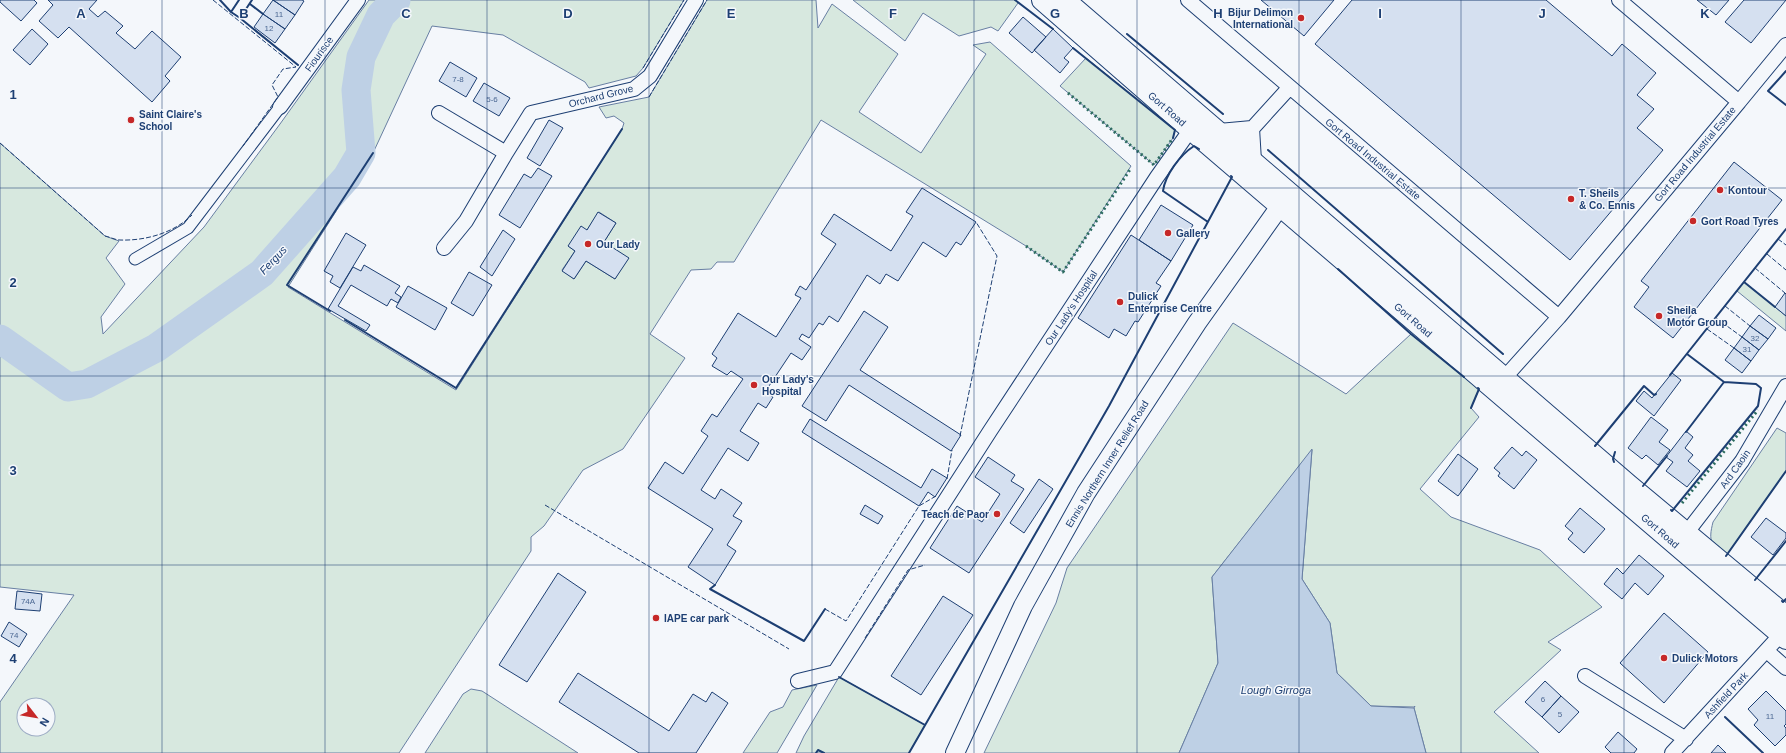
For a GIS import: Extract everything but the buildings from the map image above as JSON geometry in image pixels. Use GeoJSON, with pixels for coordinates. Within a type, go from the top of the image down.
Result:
{"type":"FeatureCollection","features":[{"type":"Feature","properties":{"kind":"main road","name":"Gort Road"},"geometry":{"type":"LineString","coordinates":[[1042,0],[1196,123],[1682,539],[1785,630]]}},
{"type":"Feature","properties":{"kind":"main road","name":"Gort Road"},"geometry":{"type":"LineString","coordinates":[[1065,0],[1196,123],[1219,131],[1231,153],[1254,161],[1285,199]]}},
{"type":"Feature","properties":{"kind":"street","name":"Fiourisce"},"geometry":{"type":"LineString","coordinates":[[280,107],[358,0]]}},
{"type":"Feature","properties":{"kind":"street","name":"Orchard Grove"},"geometry":{"type":"LineString","coordinates":[[444,248],[466,221],[506,153],[532,113],[634,89],[650,76],[696,0]]}},
{"type":"Feature","properties":{"kind":"street","name":"Gort Road Industrial Estate"},"geometry":{"type":"LineString","coordinates":[[1188,0],[1289,88],[1559,317]]}},
{"type":"Feature","properties":{"kind":"street","name":"Gort Road Industrial Estate"},"geometry":{"type":"LineString","coordinates":[[1619,0],[1739,102]]}},
{"type":"Feature","properties":{"kind":"street","name":"Gort Road Industrial Estate"},"geometry":{"type":"LineString","coordinates":[[1500,384],[1559,317],[1786,45]]}},
{"type":"Feature","properties":{"kind":"street"},"geometry":{"type":"LineString","coordinates":[[1231,153],[1289,88]]}},
{"type":"Feature","properties":{"kind":"street"},"geometry":{"type":"LineString","coordinates":[[135,259],[188,228],[280,107]]}},
{"type":"Feature","properties":{"kind":"street"},"geometry":{"type":"LineString","coordinates":[[439,113],[506,153]]}},
{"type":"Feature","properties":{"kind":"street","name":"Our Lady's Hospital"},"geometry":{"type":"LineString","coordinates":[[798,681],[835,672],[1003,411],[1157,177],[1196,123]]}},
{"type":"Feature","properties":{"kind":"street"},"geometry":{"type":"LineString","coordinates":[[1219,131],[1252,128]]}},
{"type":"Feature","properties":{"kind":"street"},"geometry":{"type":"LineString","coordinates":[[1252,128],[1254,161]]}},
{"type":"Feature","properties":{"kind":"street","name":"Ennis Northern Inner Relief Road"},"geometry":{"type":"LineString","coordinates":[[956,753],[1023,606],[1086,493],[1197,323],[1285,199]]}},
{"type":"Feature","properties":{"kind":"street","name":"Ard Caoin"},"geometry":{"type":"LineString","coordinates":[[1682,539],[1742,461],[1786,386]]}},
{"type":"Feature","properties":{"kind":"street","name":"Ashfield Park"},"geometry":{"type":"LineString","coordinates":[[1672,753],[1785,630]]}},
{"type":"Feature","properties":{"kind":"street"},"geometry":{"type":"LineString","coordinates":[[1767,651],[1786,668]]}},
{"type":"Feature","properties":{"kind":"street"},"geometry":{"type":"LineString","coordinates":[[1585,676],[1686,739]]}},
{"type":"Feature","properties":{"kind":"shaded area"},"geometry":{"type":"Polygon","coordinates":[[[369,0],[684,0],[643,68],[636,76],[589,88],[585,82],[503,35],[432,26],[373,153],[288,287],[456,390],[622,129],[624,123],[614,116],[606,118],[599,107],[649,97],[707,0],[816,0],[818,28],[832,4],[898,54],[859,112],[921,153],[986,54],[973,45],[990,42],[1131,166],[1063,272],[1026,246],[821,120],[734,262],[717,262],[711,269],[691,270],[650,334],[685,358],[623,449],[583,470],[544,526],[531,537],[531,551],[399,753],[0,753],[0,702],[74,595],[0,587],[0,143],[105,236],[119,241],[106,258],[125,284],[101,317],[103,334],[204,227],[369,0]],[[599,212],[587,230],[568,246],[575,251],[562,270],[574,279],[586,261],[615,279],[627,258],[604,242],[616,223],[599,212]]]}},
{"type":"Feature","properties":{"kind":"shaded area"},"geometry":{"type":"Polygon","coordinates":[[[853,0],[1015,0],[1018,3],[998,31],[991,27],[959,36],[923,13],[905,41],[853,0]]]}},
{"type":"Feature","properties":{"kind":"shaded area"},"geometry":{"type":"Polygon","coordinates":[[[1086,58],[1175,130],[1173,138],[1154,165],[1060,86],[1086,58]]]}},
{"type":"Feature","properties":{"kind":"shaded area"},"geometry":{"type":"Polygon","coordinates":[[[1744,282],[1786,316],[1786,331],[1737,291],[1744,282]]]}},
{"type":"Feature","properties":{"kind":"shaded area"},"geometry":{"type":"Polygon","coordinates":[[[1233,323],[1346,394],[1411,334],[1479,389],[1471,408],[1479,417],[1420,489],[1451,517],[1540,550],[1602,607],[1548,642],[1561,650],[1494,712],[1539,753],[1426,753],[1414,708],[1415,706],[1371,706],[1337,673],[1330,623],[1302,579],[1312,450],[1212,577],[1218,663],[1179,753],[984,753],[1056,603],[1067,568],[1233,323]]]}},
{"type":"Feature","properties":{"kind":"shaded area"},"geometry":{"type":"Polygon","coordinates":[[[1777,428],[1786,433],[1786,471],[1726,556],[1712,542],[1711,534],[1713,522],[1777,428]]]}},
{"type":"Feature","properties":{"kind":"shaded area"},"geometry":{"type":"Polygon","coordinates":[[[839,677],[925,725],[909,753],[796,753],[804,736],[839,677]]]}},
{"type":"Feature","properties":{"kind":"shaded area"},"geometry":{"type":"Polygon","coordinates":[[[817,685],[777,753],[743,753],[770,712],[783,707],[792,690],[817,685]]]}},
{"type":"Feature","properties":{"kind":"shaded area"},"geometry":{"type":"Polygon","coordinates":[[[471,689],[482,691],[578,753],[425,753],[463,694],[471,689]]]}},
{"type":"Feature","properties":{"kind":"water","name":"Lough Girroga"},"geometry":{"type":"Polygon","coordinates":[[[1312,449],[1302,579],[1330,623],[1337,673],[1371,706],[1414,708],[1426,753],[1179,753],[1218,663],[1212,577],[1312,449]]]}},
{"type":"Feature","properties":{"kind":"waterway","name":"Fergus"},"geometry":{"type":"LineString","coordinates":[[0,339],[68,387],[87,384],[156,348],[262,273],[347,177],[361,153],[356,90],[361,57],[381,15],[396,0]]}},
{"type":"Feature","properties":{"kind":"hedge"},"geometry":{"type":"LineString","coordinates":[[1068,93],[1154,165],[1173,138]]}},
{"type":"Feature","properties":{"kind":"hedge"},"geometry":{"type":"LineString","coordinates":[[1026,246],[1063,272],[1131,168]]}},
{"type":"Feature","properties":{"kind":"hedge"},"geometry":{"type":"LineString","coordinates":[[1682,503],[1758,410]]}},
{"type":"Feature","properties":{"kind":"fence"},"geometry":{"type":"LineString","coordinates":[[213,0],[296,67],[283,69],[272,85],[278,97],[243,146]]}},
{"type":"Feature","properties":{"kind":"fence"},"geometry":{"type":"LineString","coordinates":[[643,68],[684,0]]}},
{"type":"Feature","properties":{"kind":"fence"},"geometry":{"type":"LineString","coordinates":[[649,97],[707,0]]}},
{"type":"Feature","properties":{"kind":"fence"},"geometry":{"type":"LineString","coordinates":[[0,143],[105,236],[116,240],[130,240],[159,235],[177,227],[192,215]]}},
{"type":"Feature","properties":{"kind":"fence"},"geometry":{"type":"LineString","coordinates":[[960,436],[997,256],[976,222]]}},
{"type":"Feature","properties":{"kind":"fence"},"geometry":{"type":"LineString","coordinates":[[1778,239],[1786,245]]}},
{"type":"Feature","properties":{"kind":"fence"},"geometry":{"type":"LineString","coordinates":[[1767,254],[1786,270]]}},
{"type":"Feature","properties":{"kind":"fence"},"geometry":{"type":"LineString","coordinates":[[1755,268],[1785,293]]}},
{"type":"Feature","properties":{"kind":"fence"},"geometry":{"type":"LineString","coordinates":[[1725,306],[1750,326]]}},
{"type":"Feature","properties":{"kind":"fence"},"geometry":{"type":"LineString","coordinates":[[1716,318],[1742,337]]}},
{"type":"Feature","properties":{"kind":"fence"},"geometry":{"type":"LineString","coordinates":[[1707,329],[1734,348]]}},
{"type":"Feature","properties":{"kind":"fence"},"geometry":{"type":"LineString","coordinates":[[947,479],[952,450]]}},
{"type":"Feature","properties":{"kind":"fence"},"geometry":{"type":"LineString","coordinates":[[825,609],[846,621],[919,506],[936,496]]}},
{"type":"Feature","properties":{"kind":"fence"},"geometry":{"type":"LineString","coordinates":[[545,505],[789,649]]}},
{"type":"Feature","properties":{"kind":"fence"},"geometry":{"type":"LineString","coordinates":[[865,638],[908,570],[925,565]]}},
{"type":"Feature","properties":{"kind":"wall"},"geometry":{"type":"LineString","coordinates":[[220,0],[231,12]]}},
{"type":"Feature","properties":{"kind":"wall"},"geometry":{"type":"LineString","coordinates":[[239,0],[231,12],[240,18]]}},
{"type":"Feature","properties":{"kind":"wall"},"geometry":{"type":"LineString","coordinates":[[252,0],[240,18],[298,65]]}},
{"type":"Feature","properties":{"kind":"wall"},"geometry":{"type":"LineString","coordinates":[[1015,0],[1053,29]]}},
{"type":"Feature","properties":{"kind":"wall"},"geometry":{"type":"LineString","coordinates":[[250,4],[263,14]]}},
{"type":"Feature","properties":{"kind":"wall"},"geometry":{"type":"LineString","coordinates":[[1127,34],[1223,114]]}},
{"type":"Feature","properties":{"kind":"wall"},"geometry":{"type":"LineString","coordinates":[[1073,48],[1175,130],[1173,138]]}},
{"type":"Feature","properties":{"kind":"wall"},"geometry":{"type":"LineString","coordinates":[[1786,71],[1768,91],[1786,105]]}},
{"type":"Feature","properties":{"kind":"wall"},"geometry":{"type":"LineString","coordinates":[[345,320],[456,388],[622,129]]}},
{"type":"Feature","properties":{"kind":"wall"},"geometry":{"type":"LineString","coordinates":[[1199,149],[1194,146],[1179,160],[1170,172],[1163,191],[1208,222]]}},
{"type":"Feature","properties":{"kind":"wall"},"geometry":{"type":"LineString","coordinates":[[1268,150],[1503,354]]}},
{"type":"Feature","properties":{"kind":"wall"},"geometry":{"type":"LineString","coordinates":[[330,311],[287,285],[373,153]]}},
{"type":"Feature","properties":{"kind":"wall"},"geometry":{"type":"LineString","coordinates":[[909,753],[1109,406],[1232,177],[1231,176]]}},
{"type":"Feature","properties":{"kind":"wall"},"geometry":{"type":"LineString","coordinates":[[1670,375],[1786,229]]}},
{"type":"Feature","properties":{"kind":"wall"},"geometry":{"type":"LineString","coordinates":[[1338,269],[1411,334],[1464,377]]}},
{"type":"Feature","properties":{"kind":"wall"},"geometry":{"type":"LineString","coordinates":[[1744,282],[1775,307]]}},
{"type":"Feature","properties":{"kind":"wall"},"geometry":{"type":"LineString","coordinates":[[1686,432],[1724,382],[1687,354]]}},
{"type":"Feature","properties":{"kind":"wall"},"geometry":{"type":"LineString","coordinates":[[1671,510],[1672,511],[1758,406],[1761,388],[1756,384],[1724,382]]}},
{"type":"Feature","properties":{"kind":"wall"},"geometry":{"type":"LineString","coordinates":[[1595,446],[1644,386],[1654,395],[1656,394]]}},
{"type":"Feature","properties":{"kind":"wall"},"geometry":{"type":"LineString","coordinates":[[1471,408],[1479,389],[1478,388]]}},
{"type":"Feature","properties":{"kind":"wall"},"geometry":{"type":"LineString","coordinates":[[1614,462],[1613,459],[1615,452]]}},
{"type":"Feature","properties":{"kind":"wall"},"geometry":{"type":"LineString","coordinates":[[1643,486],[1667,456]]}},
{"type":"Feature","properties":{"kind":"wall"},"geometry":{"type":"LineString","coordinates":[[1726,556],[1786,471]]}},
{"type":"Feature","properties":{"kind":"wall"},"geometry":{"type":"LineString","coordinates":[[1755,580],[1786,541]]}},
{"type":"Feature","properties":{"kind":"wall"},"geometry":{"type":"LineString","coordinates":[[715,585],[710,589],[804,641],[825,609]]}},
{"type":"Feature","properties":{"kind":"wall"},"geometry":{"type":"LineString","coordinates":[[1782,601],[1783,602],[1786,599]]}},
{"type":"Feature","properties":{"kind":"wall"},"geometry":{"type":"LineString","coordinates":[[839,677],[925,725]]}},
{"type":"Feature","properties":{"kind":"wall"},"geometry":{"type":"LineString","coordinates":[[1725,717],[1763,753]]}},
{"type":"Feature","properties":{"kind":"wall"},"geometry":{"type":"LineString","coordinates":[[816,753],[818,750],[824,753]]}},
{"type":"Feature","properties":{"kind":"place","name":"Bijur Delimon International"},"geometry":{"type":"Point","coordinates":[1301,18]}},
{"type":"Feature","properties":{"kind":"place","name":"Saint Claire's School"},"geometry":{"type":"Point","coordinates":[131,120]}},
{"type":"Feature","properties":{"kind":"place","name":"Kontour"},"geometry":{"type":"Point","coordinates":[1720,190]}},
{"type":"Feature","properties":{"kind":"place","name":"T. Sheils & Co. Ennis"},"geometry":{"type":"Point","coordinates":[1571,199]}},
{"type":"Feature","properties":{"kind":"place","name":"Gort Road Tyres"},"geometry":{"type":"Point","coordinates":[1693,221]}},
{"type":"Feature","properties":{"kind":"place","name":"Gallery"},"geometry":{"type":"Point","coordinates":[1168,233]}},
{"type":"Feature","properties":{"kind":"place","name":"Our Lady"},"geometry":{"type":"Point","coordinates":[588,244]}},
{"type":"Feature","properties":{"kind":"place","name":"Dulick Enterprise Centre"},"geometry":{"type":"Point","coordinates":[1120,302]}},
{"type":"Feature","properties":{"kind":"place","name":"Sheila Motor Group"},"geometry":{"type":"Point","coordinates":[1659,316]}},
{"type":"Feature","properties":{"kind":"place","name":"Our Lady's Hospital"},"geometry":{"type":"Point","coordinates":[754,385]}},
{"type":"Feature","properties":{"kind":"place","name":"Teach de Paor"},"geometry":{"type":"Point","coordinates":[997,514]}},
{"type":"Feature","properties":{"kind":"place","name":"IAPE car park"},"geometry":{"type":"Point","coordinates":[656,618]}},
{"type":"Feature","properties":{"kind":"place","name":"Dulick Motors"},"geometry":{"type":"Point","coordinates":[1664,658]}}]}
